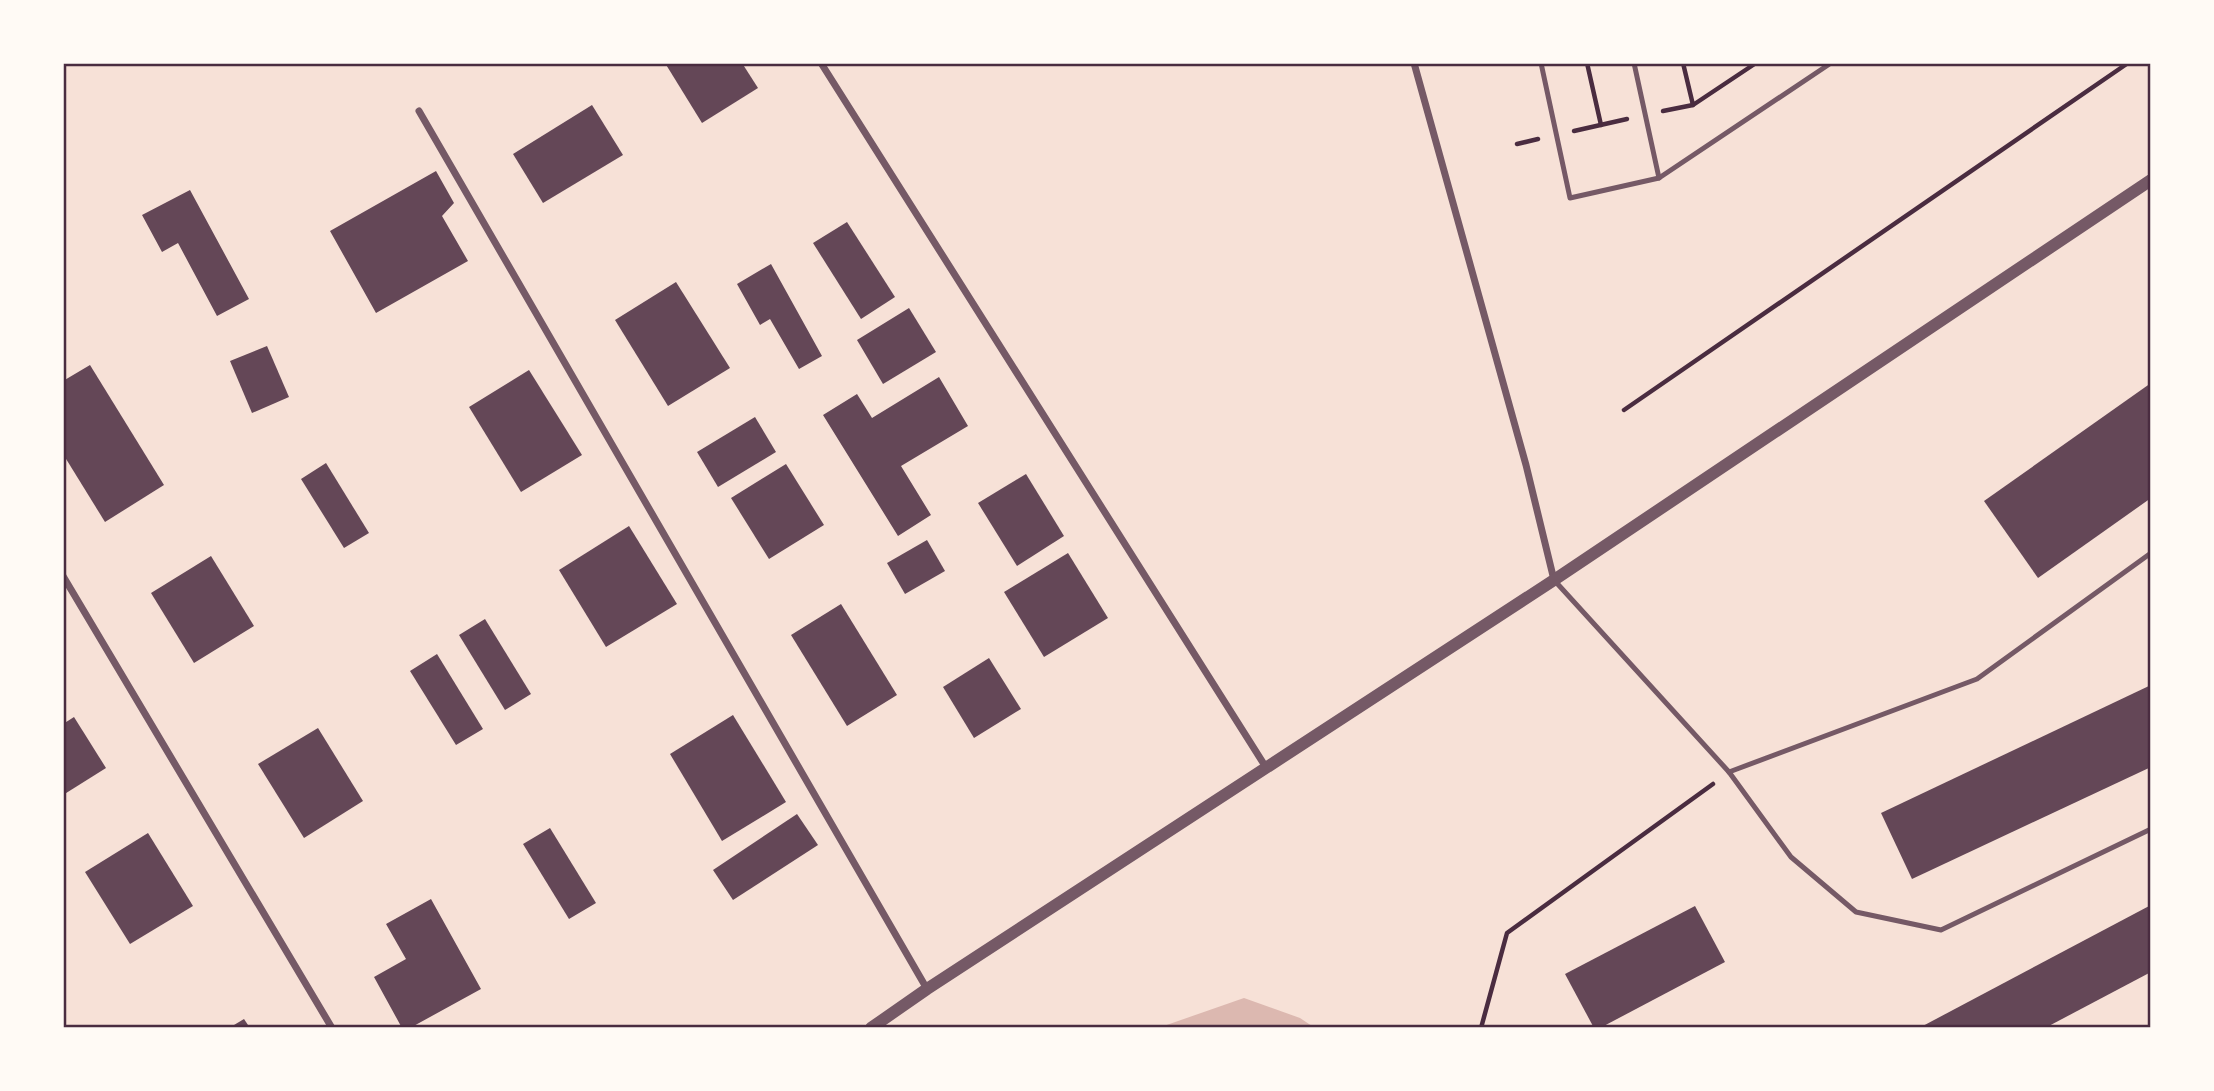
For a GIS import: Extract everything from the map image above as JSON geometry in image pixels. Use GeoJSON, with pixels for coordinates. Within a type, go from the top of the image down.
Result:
{"type":"FeatureCollection","features":[{"type":"Feature","properties":{"kind":"street"},"geometry":{"type":"LineString","coordinates":[[821,63],[1267,769]]}},
{"type":"Feature","properties":{"kind":"street"},"geometry":{"type":"LineString","coordinates":[[1415,63],[1526,465],[1554,580]]}},
{"type":"Feature","properties":{"kind":"street"},"geometry":{"type":"LineString","coordinates":[[419,111],[927,989]]}},
{"type":"Feature","properties":{"kind":"street"},"geometry":{"type":"LineString","coordinates":[[871,1028],[1554,580],[2151,180]]}},
{"type":"Feature","properties":{"kind":"street"},"geometry":{"type":"LineString","coordinates":[[63,576],[332,1028]]}},
{"type":"Feature","properties":{"kind":"lane"},"geometry":{"type":"LineString","coordinates":[[1541,63],[1570,198],[1659,178],[1831,63]]}},
{"type":"Feature","properties":{"kind":"lane"},"geometry":{"type":"LineString","coordinates":[[1634,63],[1659,178]]}},
{"type":"Feature","properties":{"kind":"lane"},"geometry":{"type":"LineString","coordinates":[[1729,772],[1977,679],[2151,553]]}},
{"type":"Feature","properties":{"kind":"lane"},"geometry":{"type":"LineString","coordinates":[[1554,580],[1729,772],[1791,857],[1856,912],[1941,930],[2151,829]]}},
{"type":"Feature","properties":{"kind":"path"},"geometry":{"type":"LineString","coordinates":[[1587,63],[1601,125]]}},
{"type":"Feature","properties":{"kind":"path"},"geometry":{"type":"LineString","coordinates":[[1683,63],[1693,105]]}},
{"type":"Feature","properties":{"kind":"path"},"geometry":{"type":"LineString","coordinates":[[1517,144],[1693,105],[1756,63]]}},
{"type":"Feature","properties":{"kind":"path"},"geometry":{"type":"LineString","coordinates":[[1624,410],[2128,63]]}},
{"type":"Feature","properties":{"kind":"path"},"geometry":{"type":"LineString","coordinates":[[1481,1028],[1507,933],[1729,772]]}},
{"type":"Feature","properties":{"kind":"shaded area"},"geometry":{"type":"Polygon","coordinates":[[[1244,998],[1300,1018],[1315,1028],[1158,1028],[1244,998]]]}},
{"type":"Feature","properties":{"kind":"building"},"geometry":{"type":"Polygon","coordinates":[[[665,63],[742,63],[758,88],[702,123],[665,63]]]}},
{"type":"Feature","properties":{"kind":"building"},"geometry":{"type":"Polygon","coordinates":[[[592,105],[623,155],[543,203],[513,154],[592,105]]]}},
{"type":"Feature","properties":{"kind":"building"},"geometry":{"type":"Polygon","coordinates":[[[436,171],[454,203],[442,216],[468,261],[376,313],[330,231],[436,171]]]}},
{"type":"Feature","properties":{"kind":"building"},"geometry":{"type":"Polygon","coordinates":[[[190,190],[249,299],[217,316],[178,243],[162,252],[142,215],[190,190]]]}},
{"type":"Feature","properties":{"kind":"building"},"geometry":{"type":"Polygon","coordinates":[[[847,222],[895,297],[861,319],[813,243],[847,222]]]}},
{"type":"Feature","properties":{"kind":"building"},"geometry":{"type":"Polygon","coordinates":[[[771,264],[822,356],[799,369],[770,319],[760,325],[737,284],[771,264]]]}},
{"type":"Feature","properties":{"kind":"building"},"geometry":{"type":"Polygon","coordinates":[[[676,282],[730,368],[668,406],[615,320],[676,282]]]}},
{"type":"Feature","properties":{"kind":"building"},"geometry":{"type":"Polygon","coordinates":[[[909,308],[936,352],[883,384],[857,340],[909,308]]]}},
{"type":"Feature","properties":{"kind":"building"},"geometry":{"type":"Polygon","coordinates":[[[267,346],[289,397],[252,413],[230,361],[267,346]]]}},
{"type":"Feature","properties":{"kind":"building"},"geometry":{"type":"Polygon","coordinates":[[[90,365],[164,485],[105,522],[63,454],[63,381],[90,365]]]}},
{"type":"Feature","properties":{"kind":"building"},"geometry":{"type":"Polygon","coordinates":[[[529,370],[582,455],[521,492],[469,407],[529,370]]]}},
{"type":"Feature","properties":{"kind":"building"},"geometry":{"type":"Polygon","coordinates":[[[939,377],[968,426],[901,466],[931,515],[898,536],[823,415],[857,394],[872,418],[939,377]]]}},
{"type":"Feature","properties":{"kind":"building"},"geometry":{"type":"Polygon","coordinates":[[[2151,383],[2151,498],[2038,578],[1984,501],[2151,383]]]}},
{"type":"Feature","properties":{"kind":"building"},"geometry":{"type":"Polygon","coordinates":[[[755,417],[776,452],[718,487],[697,452],[755,417]]]}},
{"type":"Feature","properties":{"kind":"building"},"geometry":{"type":"Polygon","coordinates":[[[326,463],[369,533],[344,548],[301,479],[326,463]]]}},
{"type":"Feature","properties":{"kind":"building"},"geometry":{"type":"Polygon","coordinates":[[[786,464],[824,525],[769,559],[731,498],[786,464]]]}},
{"type":"Feature","properties":{"kind":"building"},"geometry":{"type":"Polygon","coordinates":[[[1026,474],[1064,536],[1017,566],[978,503],[1026,474]]]}},
{"type":"Feature","properties":{"kind":"building"},"geometry":{"type":"Polygon","coordinates":[[[629,526],[677,604],[606,647],[559,570],[629,526]]]}},
{"type":"Feature","properties":{"kind":"building"},"geometry":{"type":"Polygon","coordinates":[[[927,540],[945,571],[905,594],[887,563],[927,540]]]}},
{"type":"Feature","properties":{"kind":"building"},"geometry":{"type":"Polygon","coordinates":[[[1068,553],[1108,618],[1044,657],[1004,592],[1068,553]]]}},
{"type":"Feature","properties":{"kind":"building"},"geometry":{"type":"Polygon","coordinates":[[[211,556],[254,626],[194,663],[151,593],[211,556]]]}},
{"type":"Feature","properties":{"kind":"building"},"geometry":{"type":"Polygon","coordinates":[[[841,604],[897,695],[847,726],[791,635],[841,604]]]}},
{"type":"Feature","properties":{"kind":"building"},"geometry":{"type":"Polygon","coordinates":[[[485,619],[531,694],[505,710],[459,635],[485,619]]]}},
{"type":"Feature","properties":{"kind":"building"},"geometry":{"type":"Polygon","coordinates":[[[437,654],[483,729],[456,745],[410,671],[437,654]]]}},
{"type":"Feature","properties":{"kind":"building"},"geometry":{"type":"Polygon","coordinates":[[[989,658],[1021,709],[974,738],[943,687],[989,658]]]}},
{"type":"Feature","properties":{"kind":"building"},"geometry":{"type":"Polygon","coordinates":[[[2151,685],[2151,767],[1912,879],[1881,813],[2151,685]]]}},
{"type":"Feature","properties":{"kind":"building"},"geometry":{"type":"Polygon","coordinates":[[[733,715],[786,802],[722,841],[670,754],[733,715]]]}},
{"type":"Feature","properties":{"kind":"building"},"geometry":{"type":"Polygon","coordinates":[[[74,717],[106,768],[63,795],[63,724],[74,717]]]}},
{"type":"Feature","properties":{"kind":"building"},"geometry":{"type":"Polygon","coordinates":[[[318,728],[363,801],[304,838],[258,764],[318,728]]]}},
{"type":"Feature","properties":{"kind":"building"},"geometry":{"type":"Polygon","coordinates":[[[797,814],[818,845],[733,900],[713,870],[797,814]]]}},
{"type":"Feature","properties":{"kind":"building"},"geometry":{"type":"Polygon","coordinates":[[[550,828],[596,903],[569,919],[523,844],[550,828]]]}},
{"type":"Feature","properties":{"kind":"building"},"geometry":{"type":"Polygon","coordinates":[[[148,833],[193,906],[130,944],[85,872],[148,833]]]}},
{"type":"Feature","properties":{"kind":"building"},"geometry":{"type":"Polygon","coordinates":[[[431,899],[481,989],[410,1028],[402,1028],[374,977],[406,959],[386,924],[431,899]]]}},
{"type":"Feature","properties":{"kind":"building"},"geometry":{"type":"Polygon","coordinates":[[[2151,905],[2151,972],[2045,1028],[1919,1028],[2151,905]]]}},
{"type":"Feature","properties":{"kind":"building"},"geometry":{"type":"Polygon","coordinates":[[[1695,906],[1725,962],[1600,1028],[1594,1028],[1565,974],[1695,906]]]}},
{"type":"Feature","properties":{"kind":"building"},"geometry":{"type":"Polygon","coordinates":[[[244,1019],[250,1028],[229,1028],[244,1019]]]}}]}
